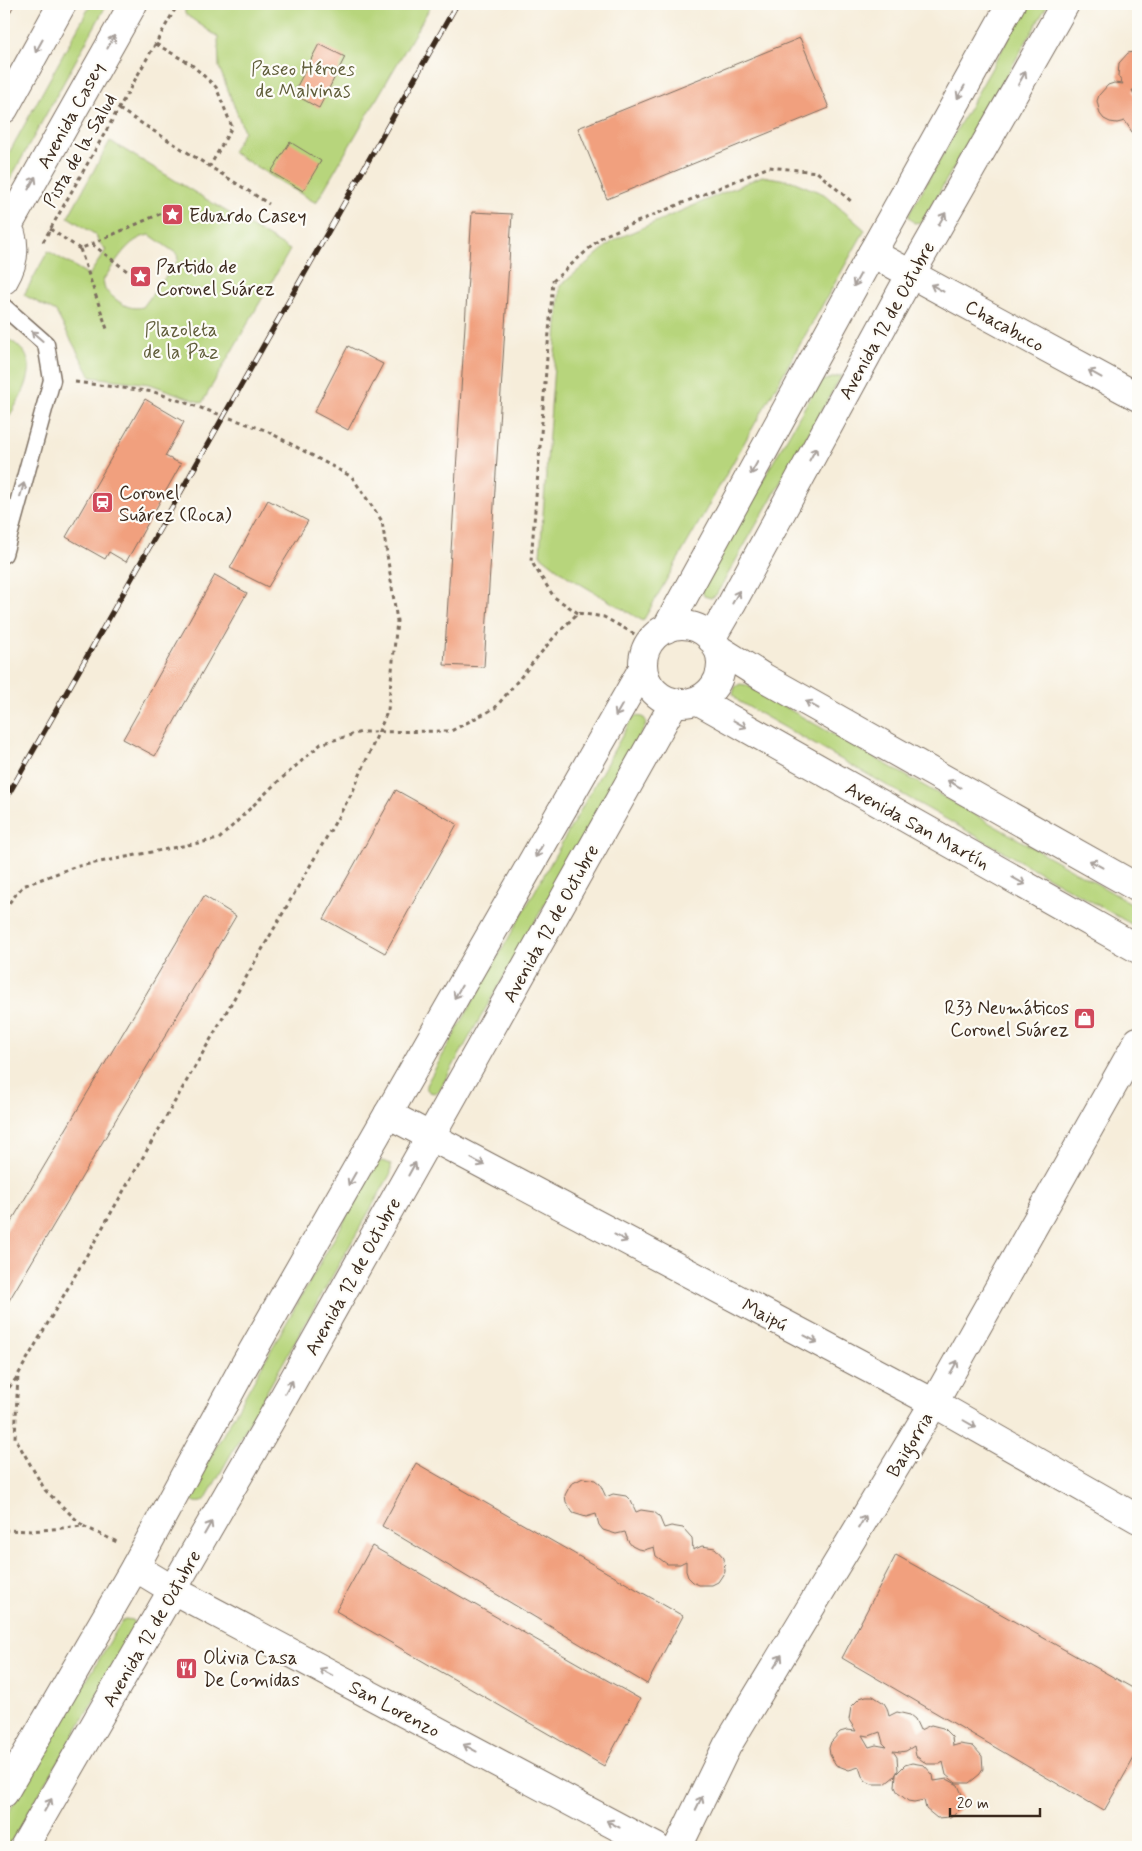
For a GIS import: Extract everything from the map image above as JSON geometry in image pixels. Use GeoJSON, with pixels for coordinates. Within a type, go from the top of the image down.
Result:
{"type":"FeatureCollection","features":[{"type":"Feature","properties":{"kind":"main road"},"geometry":{"type":"LineString","coordinates":[[4,108],[62,4]]}},
{"type":"Feature","properties":{"kind":"main road","name":"Avenida Casey"},"geometry":{"type":"LineString","coordinates":[[6,222],[133,4]]}},
{"type":"Feature","properties":{"kind":"main road"},"geometry":{"type":"LineString","coordinates":[[4,1793],[138,1561],[244,1366],[653,646],[1011,4]]}},
{"type":"Feature","properties":{"kind":"main road","name":"Avenida 12 de Octubre"},"geometry":{"type":"LineString","coordinates":[[714,643],[737,595],[911,274],[1065,4]]}},
{"type":"Feature","properties":{"kind":"main road"},"geometry":{"type":"LineString","coordinates":[[4,280],[11,269],[14,252],[12,235],[6,222]]}},
{"type":"Feature","properties":{"kind":"main road","name":"Chacabuco"},"geometry":{"type":"LineString","coordinates":[[872,253],[1138,397]]}},
{"type":"Feature","properties":{"kind":"main road"},"geometry":{"type":"LineString","coordinates":[[714,643],[720,657],[721,670],[717,682],[709,693],[686,701],[660,697],[644,677],[653,646],[673,626],[686,625],[698,628],[714,643],[763,677],[1138,888]]}},
{"type":"Feature","properties":{"kind":"main road","name":"Avenida 12 de Octubre"},"geometry":{"type":"LineString","coordinates":[[24,1847],[273,1416],[430,1137],[686,701]]}},
{"type":"Feature","properties":{"kind":"main road","name":"Avenida San Martín"},"geometry":{"type":"LineString","coordinates":[[686,701],[1138,949]]}},
{"type":"Feature","properties":{"kind":"main road","name":"Baigorria"},"geometry":{"type":"LineString","coordinates":[[678,1847],[727,1746],[934,1403],[1138,1040]]}},
{"type":"Feature","properties":{"kind":"main road","name":"Maipú"},"geometry":{"type":"LineString","coordinates":[[388,1114],[934,1403],[1138,1519]]}},
{"type":"Feature","properties":{"kind":"main road","name":"San Lorenzo"},"geometry":{"type":"LineString","coordinates":[[138,1561],[172,1590],[656,1847]]}},
{"type":"Feature","properties":{"kind":"lane"},"geometry":{"type":"LineString","coordinates":[[4,307],[46,344],[52,380],[4,554]]}},
{"type":"Feature","properties":{"kind":"path","name":"Pista de la Salud"},"geometry":{"type":"LineString","coordinates":[[40,246],[178,4]]}},
{"type":"Feature","properties":{"kind":"path"},"geometry":{"type":"LineString","coordinates":[[156,44],[192,65],[216,87],[232,128],[210,166]]}},
{"type":"Feature","properties":{"kind":"path"},"geometry":{"type":"LineString","coordinates":[[119,109],[269,204]]}},
{"type":"Feature","properties":{"kind":"path"},"geometry":{"type":"LineString","coordinates":[[653,646],[604,617],[578,613],[554,597],[531,561],[553,281],[603,236],[769,167],[817,172],[852,202]]}},
{"type":"Feature","properties":{"kind":"path"},"geometry":{"type":"LineString","coordinates":[[80,249],[162,213]]}},
{"type":"Feature","properties":{"kind":"path"},"geometry":{"type":"LineString","coordinates":[[50,229],[80,249],[108,332]]}},
{"type":"Feature","properties":{"kind":"path"},"geometry":{"type":"LineString","coordinates":[[91,244],[127,271]]}},
{"type":"Feature","properties":{"kind":"path"},"geometry":{"type":"LineString","coordinates":[[4,1394],[18,1375],[353,791],[388,710],[397,621],[382,521],[352,476],[265,430],[154,392],[52,380]]}},
{"type":"Feature","properties":{"kind":"path"},"geometry":{"type":"LineString","coordinates":[[4,909],[23,886],[74,866],[219,839],[273,786],[322,744],[361,732],[450,730],[495,708],[555,636],[578,613]]}},
{"type":"Feature","properties":{"kind":"path"},"geometry":{"type":"LineString","coordinates":[[18,1375],[15,1438],[44,1490],[83,1526],[138,1561]]}},
{"type":"Feature","properties":{"kind":"path"},"geometry":{"type":"LineString","coordinates":[[4,1530],[32,1531],[83,1526]]}},
{"type":"Feature","properties":{"kind":"green space"},"geometry":{"type":"Polygon","coordinates":[[[91,4],[107,4],[7,185],[4,183],[4,162],[91,4]]]}},
{"type":"Feature","properties":{"kind":"green space","name":"Paseo Héroes de Malvinas"},"geometry":{"type":"Polygon","coordinates":[[[185,4],[432,4],[316,203],[232,152],[244,131],[219,67],[218,37],[185,14],[185,4]]]}},
{"type":"Feature","properties":{"kind":"green space"},"geometry":{"type":"Polygon","coordinates":[[[1028,4],[1048,4],[922,222],[914,223],[909,214],[1028,4]]]}},
{"type":"Feature","properties":{"kind":"green space","name":"Plazoleta de la Paz"},"geometry":{"type":"Polygon","coordinates":[[[110,141],[290,250],[202,403],[150,384],[91,377],[56,312],[24,295],[48,251],[89,275],[106,250],[98,241],[96,235],[68,217],[110,141]],[[150,235],[142,237],[128,246],[103,280],[105,290],[127,306],[143,307],[178,260],[177,254],[150,235]]]}},
{"type":"Feature","properties":{"kind":"green space"},"geometry":{"type":"Polygon","coordinates":[[[762,176],[792,181],[824,194],[865,230],[643,621],[567,576],[540,555],[560,286],[614,240],[762,176]]]}},
{"type":"Feature","properties":{"kind":"green space"},"geometry":{"type":"Polygon","coordinates":[[[4,337],[20,348],[27,357],[29,366],[25,387],[4,425],[4,337]]]}},
{"type":"Feature","properties":{"kind":"green space"},"geometry":{"type":"Polygon","coordinates":[[[842,375],[716,595],[711,598],[704,596],[701,588],[819,382],[842,375]]]}},
{"type":"Feature","properties":{"kind":"green space"},"geometry":{"type":"Polygon","coordinates":[[[740,684],[746,685],[1138,907],[1138,928],[738,701],[733,694],[735,687],[740,684]]]}},
{"type":"Feature","properties":{"kind":"green space"},"geometry":{"type":"Polygon","coordinates":[[[635,716],[643,717],[646,721],[645,727],[439,1091],[430,1092],[426,1085],[631,720],[635,716]]]}},
{"type":"Feature","properties":{"kind":"green space"},"geometry":{"type":"Polygon","coordinates":[[[382,1161],[391,1164],[391,1173],[205,1500],[195,1502],[191,1499],[190,1493],[377,1163],[382,1161]]]}},
{"type":"Feature","properties":{"kind":"green space"},"geometry":{"type":"Polygon","coordinates":[[[125,1619],[133,1620],[136,1629],[8,1847],[4,1847],[4,1820],[122,1621],[125,1619]]]}},
{"type":"Feature","properties":{"kind":"building"},"geometry":{"type":"Polygon","coordinates":[[[4,4],[13,7],[4,24],[4,4]]]}},
{"type":"Feature","properties":{"kind":"building"},"geometry":{"type":"Polygon","coordinates":[[[800,38],[829,108],[607,199],[578,128],[800,38]]]}},
{"type":"Feature","properties":{"kind":"building"},"geometry":{"type":"Polygon","coordinates":[[[319,44],[345,57],[319,108],[293,94],[319,44]]]}},
{"type":"Feature","properties":{"kind":"building"},"geometry":{"type":"Polygon","coordinates":[[[1138,51],[1138,91],[1132,90],[1136,99],[1138,98],[1138,135],[1132,132],[1125,121],[1117,123],[1104,119],[1100,114],[1097,101],[1099,95],[1108,85],[1114,83],[1123,84],[1118,76],[1119,63],[1128,53],[1138,51]]]}},
{"type":"Feature","properties":{"kind":"building"},"geometry":{"type":"Polygon","coordinates":[[[290,142],[321,161],[303,191],[271,172],[290,142]]]}},
{"type":"Feature","properties":{"kind":"building"},"geometry":{"type":"Polygon","coordinates":[[[472,212],[512,214],[484,667],[444,665],[472,212]]]}},
{"type":"Feature","properties":{"kind":"building"},"geometry":{"type":"Polygon","coordinates":[[[348,346],[383,364],[348,430],[314,412],[348,346]]]}},
{"type":"Feature","properties":{"kind":"building"},"geometry":{"type":"Polygon","coordinates":[[[145,399],[184,422],[165,456],[181,464],[126,562],[109,552],[105,559],[66,537],[145,399]]]}},
{"type":"Feature","properties":{"kind":"building"},"geometry":{"type":"Polygon","coordinates":[[[268,500],[308,521],[268,587],[230,568],[268,500]]]}},
{"type":"Feature","properties":{"kind":"building"},"geometry":{"type":"Polygon","coordinates":[[[215,575],[247,593],[155,756],[123,739],[215,575]]]}},
{"type":"Feature","properties":{"kind":"building"},"geometry":{"type":"Polygon","coordinates":[[[396,790],[457,824],[385,953],[324,919],[396,790]]]}},
{"type":"Feature","properties":{"kind":"building"},"geometry":{"type":"Polygon","coordinates":[[[204,896],[236,916],[4,1309],[4,1234],[204,896]]]}},
{"type":"Feature","properties":{"kind":"building"},"geometry":{"type":"Polygon","coordinates":[[[416,1463],[683,1616],[647,1684],[382,1526],[416,1463]]]}},
{"type":"Feature","properties":{"kind":"building"},"geometry":{"type":"Polygon","coordinates":[[[583,1478],[595,1480],[600,1484],[606,1497],[613,1494],[626,1496],[631,1501],[636,1512],[641,1510],[654,1512],[659,1516],[664,1528],[671,1526],[683,1528],[692,1538],[693,1550],[702,1546],[715,1548],[724,1558],[725,1571],[718,1582],[712,1585],[699,1585],[688,1577],[686,1561],[680,1564],[667,1564],[656,1556],[654,1547],[644,1550],[638,1549],[628,1541],[625,1532],[616,1534],[603,1530],[599,1525],[596,1514],[586,1517],[573,1513],[566,1502],[565,1495],[571,1484],[583,1478]]]}},
{"type":"Feature","properties":{"kind":"building"},"geometry":{"type":"Polygon","coordinates":[[[372,1546],[640,1699],[604,1766],[336,1611],[372,1546]]]}},
{"type":"Feature","properties":{"kind":"building"},"geometry":{"type":"Polygon","coordinates":[[[896,1555],[1138,1691],[1138,1751],[1104,1811],[842,1658],[896,1555]]]}},
{"type":"Feature","properties":{"kind":"building"},"geometry":{"type":"Polygon","coordinates":[[[873,1696],[884,1703],[889,1716],[897,1712],[910,1715],[915,1719],[920,1730],[931,1725],[943,1728],[952,1737],[953,1746],[960,1744],[973,1746],[982,1756],[983,1769],[980,1774],[969,1783],[956,1783],[946,1775],[943,1762],[940,1764],[927,1764],[916,1756],[914,1746],[906,1751],[893,1751],[897,1757],[898,1770],[895,1776],[885,1784],[872,1784],[866,1781],[859,1767],[849,1770],[836,1765],[830,1755],[829,1748],[831,1742],[840,1732],[847,1730],[856,1731],[849,1720],[851,1707],[860,1698],[873,1696]],[[880,1732],[869,1736],[862,1735],[869,1747],[876,1745],[887,1747],[883,1743],[880,1732]]]}},
{"type":"Feature","properties":{"kind":"building"},"geometry":{"type":"Polygon","coordinates":[[[912,1763],[924,1765],[933,1775],[934,1781],[947,1779],[958,1785],[963,1797],[960,1809],[955,1814],[950,1817],[937,1818],[926,1809],[924,1800],[908,1801],[898,1793],[895,1787],[896,1774],[905,1765],[912,1763]]]}},
{"type":"Feature","properties":{"kind":"railway"},"geometry":{"type":"LineString","coordinates":[[4,802],[457,4]]}},
{"type":"Feature","properties":{"kind":"place","name":"Eduardo Casey"},"geometry":{"type":"Point","coordinates":[173,215]}},
{"type":"Feature","properties":{"kind":"place","name":"Partido de Coronel Suárez"},"geometry":{"type":"Point","coordinates":[140,277]}},
{"type":"Feature","properties":{"kind":"place","name":"Coronel Suárez (Roca)"},"geometry":{"type":"Point","coordinates":[103,503]}},
{"type":"Feature","properties":{"kind":"place","name":"R33 Neumáticos Coronel Suárez"},"geometry":{"type":"Point","coordinates":[1085,1018]}},
{"type":"Feature","properties":{"kind":"place","name":"Olivia Casa De Comidas"},"geometry":{"type":"Point","coordinates":[187,1668]}}]}
